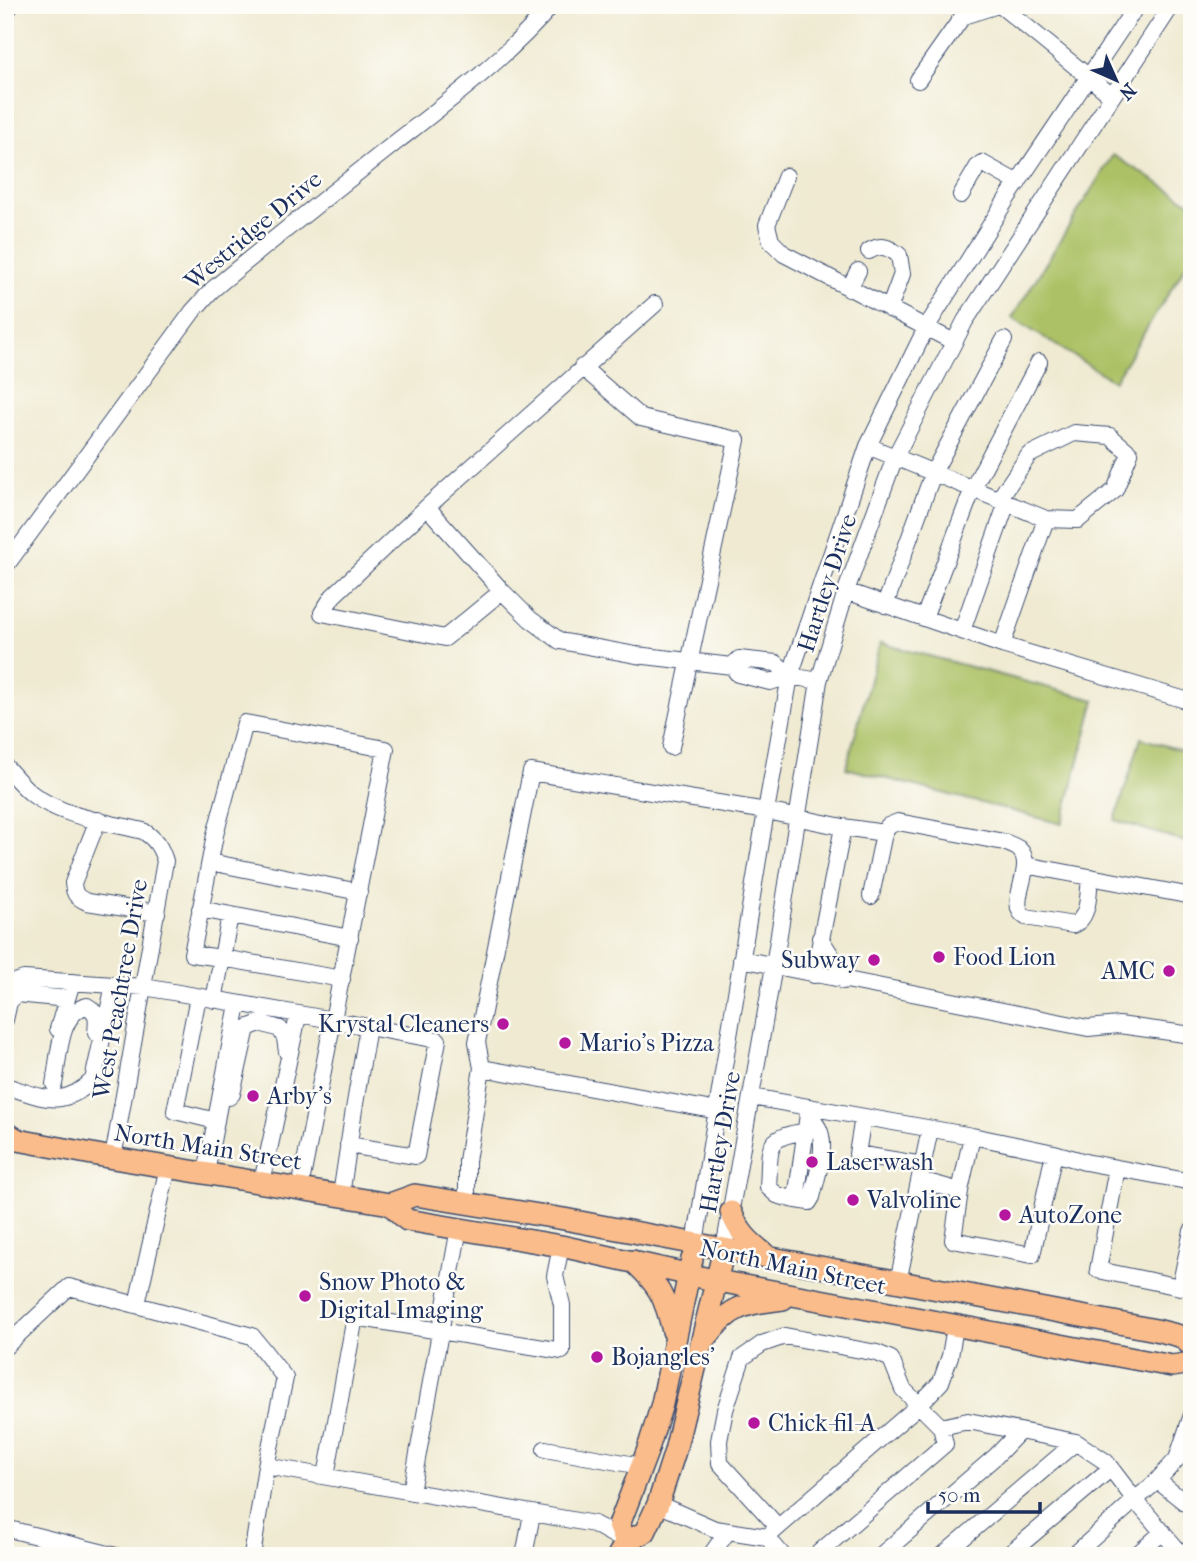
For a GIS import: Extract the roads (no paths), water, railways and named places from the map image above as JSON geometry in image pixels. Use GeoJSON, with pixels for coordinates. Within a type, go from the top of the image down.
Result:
{"type":"FeatureCollection","features":[{"type":"Feature","properties":{"kind":"main road","name":"North Main Street"},"geometry":{"type":"LineString","coordinates":[[9,1139],[390,1204],[415,1195],[467,1203],[1156,1330],[1180,1336],[1192,1346]]}},
{"type":"Feature","properties":{"kind":"main road"},"geometry":{"type":"LineString","coordinates":[[452,1227],[467,1203]]}},
{"type":"Feature","properties":{"kind":"main road","name":"North Main Street"},"geometry":{"type":"LineString","coordinates":[[390,1204],[407,1220],[561,1246],[718,1281],[1172,1366],[1192,1363]]}},
{"type":"Feature","properties":{"kind":"main road"},"geometry":{"type":"LineString","coordinates":[[731,1212],[738,1230],[746,1240],[770,1257]]}},
{"type":"Feature","properties":{"kind":"main road"},"geometry":{"type":"LineString","coordinates":[[695,1243],[662,1404],[619,1525],[622,1549],[645,1532],[658,1504],[675,1451],[724,1249]]}},
{"type":"Feature","properties":{"kind":"main road"},"geometry":{"type":"LineString","coordinates":[[631,1260],[646,1274],[666,1301],[675,1336]]}},
{"type":"Feature","properties":{"kind":"main road"},"geometry":{"type":"LineString","coordinates":[[702,1345],[720,1320],[740,1307],[802,1297]]}},
{"type":"Feature","properties":{"kind":"street"},"geometry":{"type":"LineString","coordinates":[[5,13],[11,5]]}},
{"type":"Feature","properties":{"kind":"street","name":"Westridge Drive"},"geometry":{"type":"LineString","coordinates":[[5,567],[192,311],[212,290],[442,106],[499,58],[552,5]]}},
{"type":"Feature","properties":{"kind":"street"},"geometry":{"type":"LineString","coordinates":[[918,80],[958,11],[999,5],[1112,96]]}},
{"type":"Feature","properties":{"kind":"street","name":"Hartley Drive"},"geometry":{"type":"LineString","coordinates":[[695,1243],[790,676],[868,446],[926,328],[1018,183],[1137,5]]}},
{"type":"Feature","properties":{"kind":"street","name":"Hartley Drive"},"geometry":{"type":"LineString","coordinates":[[724,1249],[774,966],[819,681],[846,591],[895,457],[965,321],[1172,5]]}},
{"type":"Feature","properties":{"kind":"street"},"geometry":{"type":"LineString","coordinates":[[961,195],[982,163],[1018,183]]}},
{"type":"Feature","properties":{"kind":"street"},"geometry":{"type":"LineString","coordinates":[[786,176],[767,225],[771,241],[784,254],[954,342]]}},
{"type":"Feature","properties":{"kind":"street"},"geometry":{"type":"LineString","coordinates":[[869,251],[877,247],[889,247],[899,255],[902,274],[889,309]]}},
{"type":"Feature","properties":{"kind":"street"},"geometry":{"type":"LineString","coordinates":[[849,289],[858,271]]}},
{"type":"Feature","properties":{"kind":"street"},"geometry":{"type":"LineString","coordinates":[[502,591],[446,638],[322,613],[333,596],[427,507],[655,304]]}},
{"type":"Feature","properties":{"kind":"street"},"geometry":{"type":"LineString","coordinates":[[885,605],[934,471],[1004,340]]}},
{"type":"Feature","properties":{"kind":"street"},"geometry":{"type":"LineString","coordinates":[[924,618],[973,488],[1039,362]]}},
{"type":"Feature","properties":{"kind":"street"},"geometry":{"type":"LineString","coordinates":[[582,367],[641,418],[737,440],[671,747]]}},
{"type":"Feature","properties":{"kind":"street"},"geometry":{"type":"LineString","coordinates":[[868,446],[934,471],[1003,501],[1046,519],[1078,520],[1115,490],[1130,453],[1110,436],[1074,433],[1029,455],[1003,501],[962,631]]}},
{"type":"Feature","properties":{"kind":"street"},"geometry":{"type":"LineString","coordinates":[[427,507],[530,620],[560,640],[636,655],[732,666],[739,659],[776,663],[790,676],[819,681]]}},
{"type":"Feature","properties":{"kind":"street"},"geometry":{"type":"LineString","coordinates":[[1002,645],[1046,519]]}},
{"type":"Feature","properties":{"kind":"street"},"geometry":{"type":"LineString","coordinates":[[846,591],[1002,645],[1192,702]]}},
{"type":"Feature","properties":{"kind":"street"},"geometry":{"type":"LineString","coordinates":[[300,1188],[342,979],[386,749],[245,723],[210,862],[192,954],[342,979]]}},
{"type":"Feature","properties":{"kind":"street"},"geometry":{"type":"LineString","coordinates":[[5,766],[24,787],[49,805],[67,813],[98,820],[73,883],[74,893],[79,898],[157,914]]}},
{"type":"Feature","properties":{"kind":"street"},"geometry":{"type":"LineString","coordinates":[[467,1203],[467,1161],[482,1068],[477,1042],[531,772],[766,811],[884,834]]}},
{"type":"Feature","properties":{"kind":"street","name":"West Peachtree Drive"},"geometry":{"type":"LineString","coordinates":[[98,820],[150,835],[160,846],[165,869],[113,1158]]}},
{"type":"Feature","properties":{"kind":"street"},"geometry":{"type":"LineString","coordinates":[[871,896],[884,834],[888,826],[898,822],[996,840],[1018,849],[1025,865],[1017,907],[1021,915],[1026,917],[1073,925],[1077,923],[1084,915],[1090,877]]}},
{"type":"Feature","properties":{"kind":"street"},"geometry":{"type":"LineString","coordinates":[[814,975],[843,827]]}},
{"type":"Feature","properties":{"kind":"street"},"geometry":{"type":"LineString","coordinates":[[210,862],[359,892]]}},
{"type":"Feature","properties":{"kind":"street"},"geometry":{"type":"LineString","coordinates":[[1025,865],[1192,896]]}},
{"type":"Feature","properties":{"kind":"street"},"geometry":{"type":"LineString","coordinates":[[200,909],[350,938]]}},
{"type":"Feature","properties":{"kind":"street"},"geometry":{"type":"LineString","coordinates":[[217,1116],[175,1111],[206,998],[222,958],[230,915]]}},
{"type":"Feature","properties":{"kind":"street"},"geometry":{"type":"LineString","coordinates":[[820,938],[838,966],[843,981]]}},
{"type":"Feature","properties":{"kind":"street"},"geometry":{"type":"LineString","coordinates":[[741,959],[1088,1028],[1119,1025],[1192,1035]]}},
{"type":"Feature","properties":{"kind":"street"},"geometry":{"type":"LineString","coordinates":[[5,985],[24,979],[144,988],[206,998],[237,1010],[297,1021],[333,1020],[438,1040],[416,1156],[348,1145]]}},
{"type":"Feature","properties":{"kind":"street"},"geometry":{"type":"LineString","coordinates":[[69,1097],[54,1084],[51,1059],[72,982]]}},
{"type":"Feature","properties":{"kind":"street"},"geometry":{"type":"LineString","coordinates":[[5,1086],[50,1100],[69,1097],[82,1091],[93,1080],[114,985]]}},
{"type":"Feature","properties":{"kind":"street"},"geometry":{"type":"LineString","coordinates":[[5,1020],[9,1002],[17,994],[67,999]]}},
{"type":"Feature","properties":{"kind":"street"},"geometry":{"type":"LineString","coordinates":[[54,1084],[69,1019],[77,1008],[87,1006],[95,1011],[97,1017],[89,1067],[93,1080]]}},
{"type":"Feature","properties":{"kind":"street"},"geometry":{"type":"LineString","coordinates":[[206,1173],[237,1010]]}},
{"type":"Feature","properties":{"kind":"street"},"geometry":{"type":"LineString","coordinates":[[262,1182],[297,1021]]}},
{"type":"Feature","properties":{"kind":"street"},"geometry":{"type":"LineString","coordinates":[[217,1116],[232,1094],[247,1028],[260,1023],[279,1029],[285,1038],[288,1062]]}},
{"type":"Feature","properties":{"kind":"street"},"geometry":{"type":"LineString","coordinates":[[341,1195],[368,1027]]}},
{"type":"Feature","properties":{"kind":"street"},"geometry":{"type":"LineString","coordinates":[[482,1068],[718,1111]]}},
{"type":"Feature","properties":{"kind":"street"},"geometry":{"type":"LineString","coordinates":[[752,1097],[807,1119],[814,1121],[822,1139],[812,1197],[808,1202],[791,1199],[777,1195],[768,1187],[771,1147],[776,1138],[788,1134],[807,1119],[863,1117],[972,1136],[1192,1182]]}},
{"type":"Feature","properties":{"kind":"street"},"geometry":{"type":"LineString","coordinates":[[863,1117],[857,1154],[921,1173],[960,1191]]}},
{"type":"Feature","properties":{"kind":"street"},"geometry":{"type":"LineString","coordinates":[[898,1282],[930,1129]]}},
{"type":"Feature","properties":{"kind":"street"},"geometry":{"type":"LineString","coordinates":[[972,1136],[953,1240],[1032,1255],[1054,1153]]}},
{"type":"Feature","properties":{"kind":"street"},"geometry":{"type":"LineString","coordinates":[[137,1304],[168,1167]]}},
{"type":"Feature","properties":{"kind":"street"},"geometry":{"type":"LineString","coordinates":[[1117,1168],[1098,1270],[1180,1287],[1192,1231]]}},
{"type":"Feature","properties":{"kind":"street"},"geometry":{"type":"LineString","coordinates":[[411,1492],[440,1329],[452,1227]]}},
{"type":"Feature","properties":{"kind":"street"},"geometry":{"type":"LineString","coordinates":[[326,1476],[355,1317],[562,1351],[562,1305],[555,1276],[561,1246]]}},
{"type":"Feature","properties":{"kind":"street"},"geometry":{"type":"LineString","coordinates":[[5,1347],[69,1287],[252,1336],[285,1378],[266,1466],[252,1556]]}},
{"type":"Feature","properties":{"kind":"street"},"geometry":{"type":"LineString","coordinates":[[658,1504],[715,1529],[772,1532],[919,1405],[941,1382],[950,1356],[955,1326]]}},
{"type":"Feature","properties":{"kind":"street"},"geometry":{"type":"LineString","coordinates":[[783,1556],[772,1532],[720,1463],[719,1441],[725,1410],[742,1358],[762,1344],[785,1336],[891,1359],[903,1389],[941,1427],[945,1444],[815,1556]]}},
{"type":"Feature","properties":{"kind":"street"},"geometry":{"type":"LineString","coordinates":[[1073,1556],[1158,1481],[1177,1459],[1192,1415]]}},
{"type":"Feature","properties":{"kind":"street"},"geometry":{"type":"LineString","coordinates":[[941,1427],[968,1421],[1076,1442],[1106,1462],[1183,1556]]}},
{"type":"Feature","properties":{"kind":"street"},"geometry":{"type":"LineString","coordinates":[[880,1556],[996,1456],[1020,1431]]}},
{"type":"Feature","properties":{"kind":"street"},"geometry":{"type":"LineString","coordinates":[[942,1556],[1076,1442]]}},
{"type":"Feature","properties":{"kind":"street"},"geometry":{"type":"LineString","coordinates":[[545,1449],[641,1466]]}},
{"type":"Feature","properties":{"kind":"street"},"geometry":{"type":"LineString","coordinates":[[266,1466],[594,1524],[622,1549]]}},
{"type":"Feature","properties":{"kind":"street"},"geometry":{"type":"LineString","coordinates":[[1007,1556],[1110,1469]]}},
{"type":"Feature","properties":{"kind":"street"},"geometry":{"type":"LineString","coordinates":[[1158,1481],[1192,1508]]}},
{"type":"Feature","properties":{"kind":"street"},"geometry":{"type":"LineString","coordinates":[[524,1556],[532,1514]]}},
{"type":"Feature","properties":{"kind":"street"},"geometry":{"type":"LineString","coordinates":[[5,1528],[116,1556]]}},
{"type":"Feature","properties":{"kind":"street"},"geometry":{"type":"LineString","coordinates":[[710,1556],[728,1531]]}},
{"type":"Feature","properties":{"kind":"street"},"geometry":{"type":"LineString","coordinates":[[1135,1556],[1163,1532]]}},
{"type":"Feature","properties":{"kind":"place","name":"Food Lion"},"geometry":{"type":"Point","coordinates":[939,957]}},
{"type":"Feature","properties":{"kind":"place","name":"Subway"},"geometry":{"type":"Point","coordinates":[874,960]}},
{"type":"Feature","properties":{"kind":"place","name":"AMC"},"geometry":{"type":"Point","coordinates":[1169,971]}},
{"type":"Feature","properties":{"kind":"place","name":"Krystal Cleaners"},"geometry":{"type":"Point","coordinates":[503,1024]}},
{"type":"Feature","properties":{"kind":"place","name":"Mario's Pizza"},"geometry":{"type":"Point","coordinates":[565,1043]}},
{"type":"Feature","properties":{"kind":"place","name":"Arby's"},"geometry":{"type":"Point","coordinates":[253,1096]}},
{"type":"Feature","properties":{"kind":"place","name":"Laserwash"},"geometry":{"type":"Point","coordinates":[812,1162]}},
{"type":"Feature","properties":{"kind":"place","name":"Valvoline"},"geometry":{"type":"Point","coordinates":[853,1200]}},
{"type":"Feature","properties":{"kind":"place","name":"AutoZone"},"geometry":{"type":"Point","coordinates":[1005,1215]}},
{"type":"Feature","properties":{"kind":"place","name":"Snow Photo & Digital Imaging"},"geometry":{"type":"Point","coordinates":[305,1296]}},
{"type":"Feature","properties":{"kind":"place","name":"Bojangles'"},"geometry":{"type":"Point","coordinates":[597,1357]}},
{"type":"Feature","properties":{"kind":"place","name":"Chick-fil-A"},"geometry":{"type":"Point","coordinates":[754,1423]}}]}
